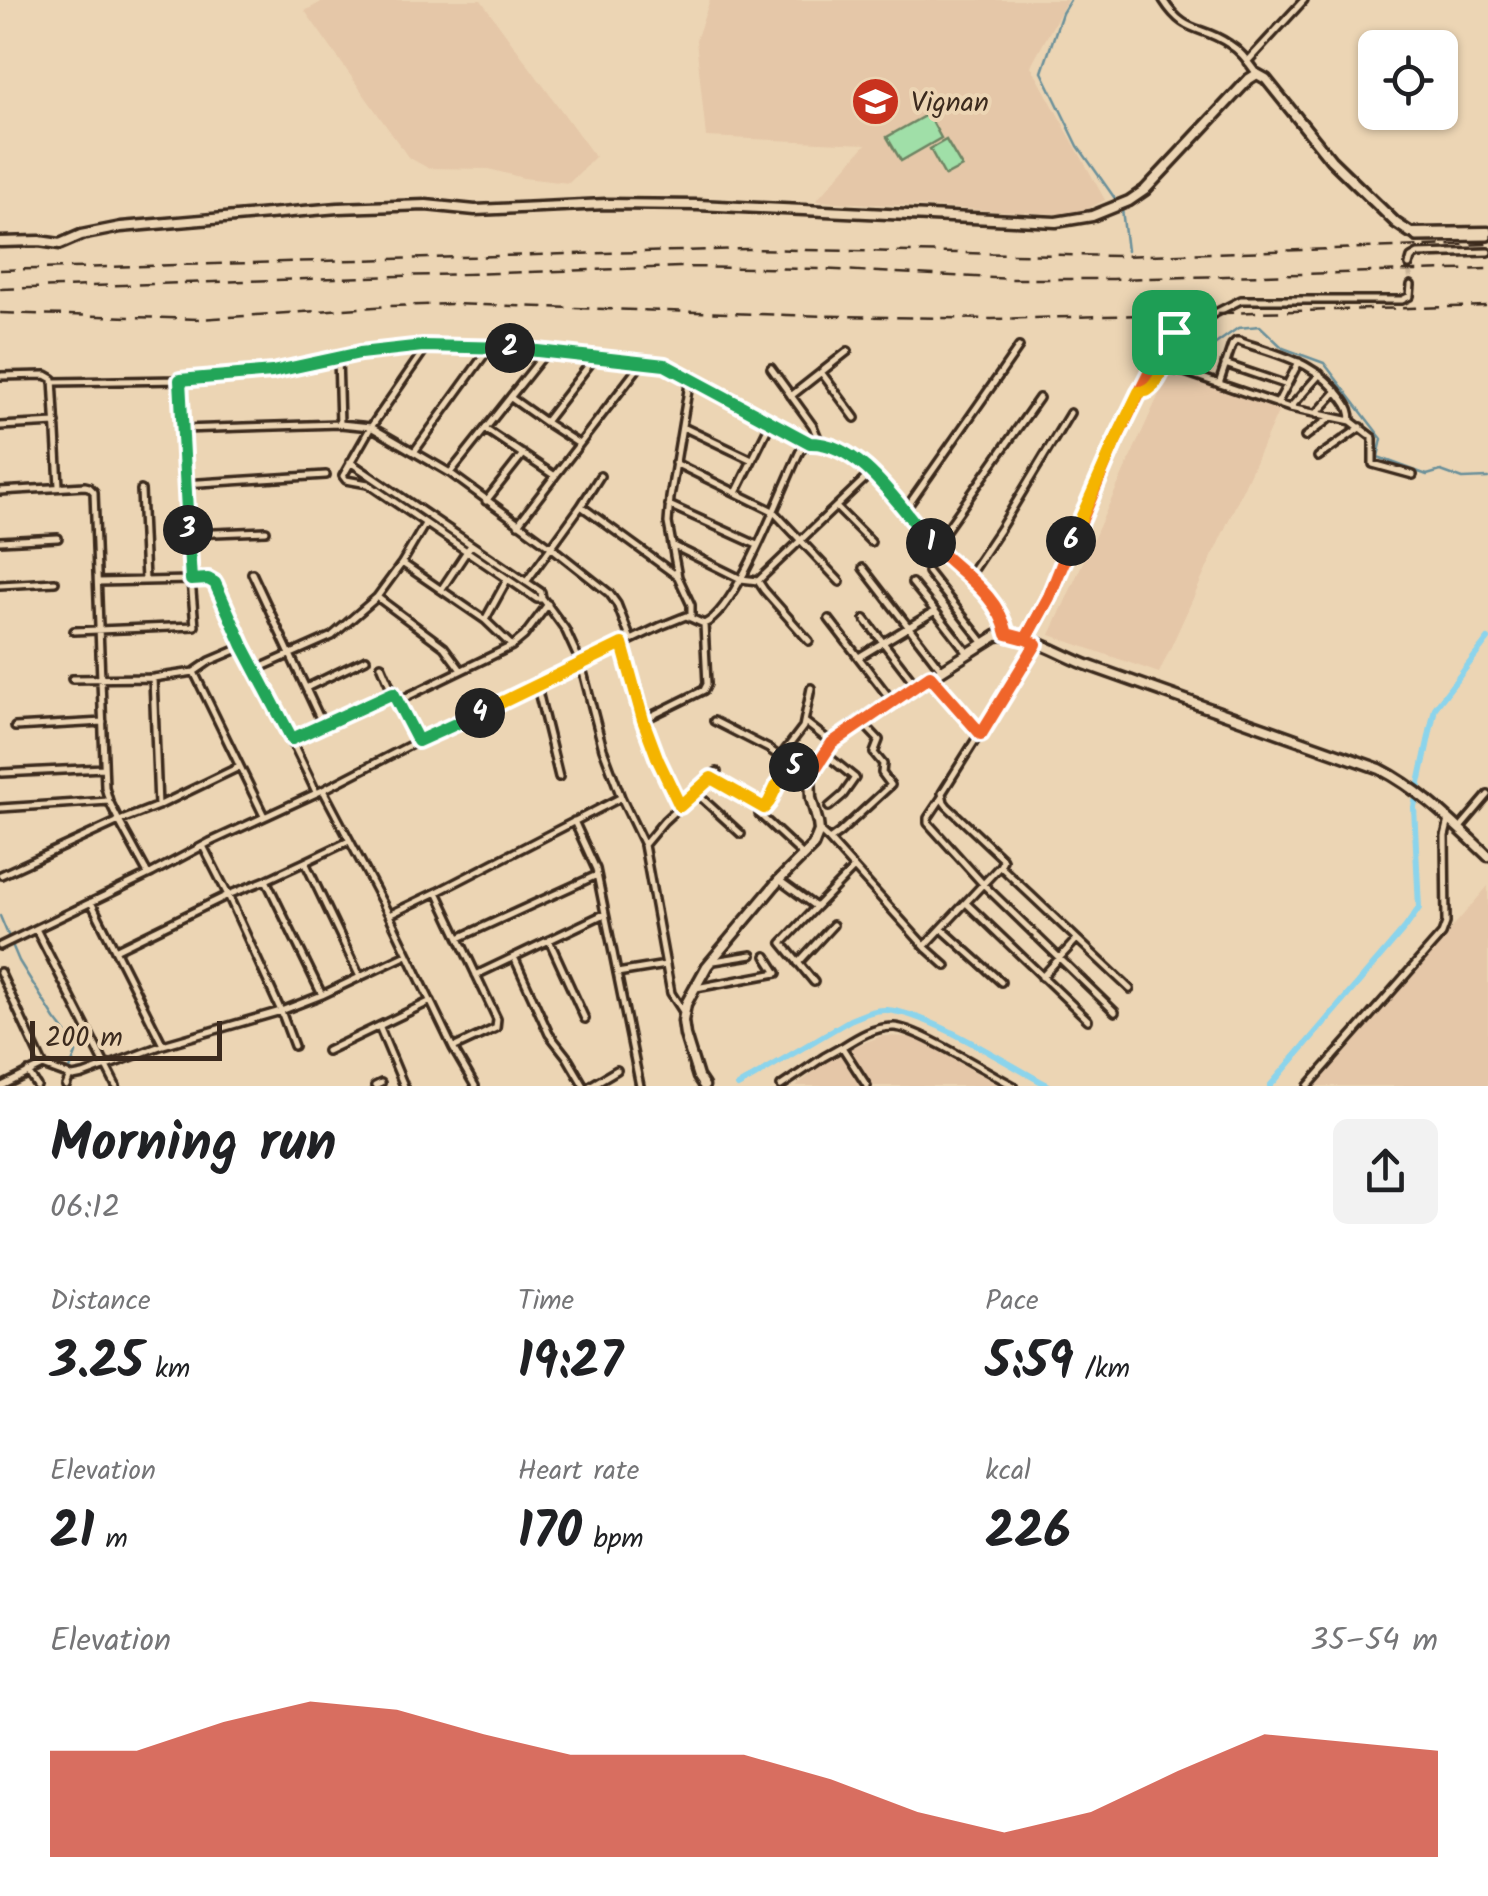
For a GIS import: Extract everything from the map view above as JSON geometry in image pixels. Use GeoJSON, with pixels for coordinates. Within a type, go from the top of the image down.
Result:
{"type":"FeatureCollection","features":[{"type":"Feature","properties":{"kind":"street"},"geometry":{"type":"LineString","coordinates":[[1164,0],[1183,23],[1230,44],[1266,79],[1331,160],[1379,209],[1411,233],[1488,234]]}},
{"type":"Feature","properties":{"kind":"street"},"geometry":{"type":"LineString","coordinates":[[1248,62],[1304,0]]}},
{"type":"Feature","properties":{"kind":"street"},"geometry":{"type":"LineString","coordinates":[[0,242],[60,244],[81,235],[121,227],[338,208],[426,205],[474,210],[698,204],[1069,221],[1129,201],[1145,190],[1257,74]]}},
{"type":"Feature","properties":{"kind":"street"},"geometry":{"type":"LineString","coordinates":[[1409,265],[1418,254],[1488,252]]}},
{"type":"Feature","properties":{"kind":"street"},"geometry":{"type":"LineString","coordinates":[[1026,639],[1049,597],[1139,392],[1164,343],[1174,332],[1240,300],[1402,300],[1410,296],[1410,284]]}},
{"type":"Feature","properties":{"kind":"street"},"geometry":{"type":"LineString","coordinates":[[1139,392],[1151,387],[1174,342],[1174,332]]}},
{"type":"Feature","properties":{"kind":"street"},"geometry":{"type":"LineString","coordinates":[[1219,384],[1236,341],[1300,362],[1320,374],[1351,412],[1351,421]]}},
{"type":"Feature","properties":{"kind":"street"},"geometry":{"type":"LineString","coordinates":[[427,346],[343,476],[368,484],[545,602]]}},
{"type":"Feature","properties":{"kind":"street"},"geometry":{"type":"LineString","coordinates":[[54,382],[180,380],[272,372],[338,357],[427,346],[547,351],[665,365],[810,443]]}},
{"type":"Feature","properties":{"kind":"street"},"geometry":{"type":"LineString","coordinates":[[905,510],[1019,346]]}},
{"type":"Feature","properties":{"kind":"street"},"geometry":{"type":"LineString","coordinates":[[414,452],[490,347]]}},
{"type":"Feature","properties":{"kind":"street"},"geometry":{"type":"LineString","coordinates":[[450,474],[547,351]]}},
{"type":"Feature","properties":{"kind":"street"},"geometry":{"type":"LineString","coordinates":[[792,396],[848,351]]}},
{"type":"Feature","properties":{"kind":"street"},"geometry":{"type":"LineString","coordinates":[[545,422],[596,356]]}},
{"type":"Feature","properties":{"kind":"street"},"geometry":{"type":"LineString","coordinates":[[338,357],[340,424]]}},
{"type":"Feature","properties":{"kind":"street"},"geometry":{"type":"LineString","coordinates":[[1277,404],[1300,362]]}},
{"type":"Feature","properties":{"kind":"street"},"geometry":{"type":"LineString","coordinates":[[518,524],[642,363]]}},
{"type":"Feature","properties":{"kind":"street"},"geometry":{"type":"LineString","coordinates":[[1226,364],[1287,385]]}},
{"type":"Feature","properties":{"kind":"street"},"geometry":{"type":"LineString","coordinates":[[771,368],[813,426],[820,443]]}},
{"type":"Feature","properties":{"kind":"street"},"geometry":{"type":"LineString","coordinates":[[1162,368],[1185,372],[1290,408],[1351,421],[1373,438],[1373,464],[1413,475]]}},
{"type":"Feature","properties":{"kind":"street"},"geometry":{"type":"LineString","coordinates":[[821,372],[854,418]]}},
{"type":"Feature","properties":{"kind":"street"},"geometry":{"type":"LineString","coordinates":[[0,376],[46,374],[54,382],[59,486]]}},
{"type":"Feature","properties":{"kind":"street"},"geometry":{"type":"LineString","coordinates":[[1290,408],[1320,374]]}},
{"type":"Feature","properties":{"kind":"street"},"geometry":{"type":"LineString","coordinates":[[690,378],[668,522],[678,577],[691,605],[691,617]]}},
{"type":"Feature","properties":{"kind":"street"},"geometry":{"type":"LineString","coordinates":[[74,631],[195,626],[180,380]]}},
{"type":"Feature","properties":{"kind":"street"},"geometry":{"type":"LineString","coordinates":[[1316,414],[1337,391]]}},
{"type":"Feature","properties":{"kind":"street"},"geometry":{"type":"LineString","coordinates":[[511,398],[579,444]]}},
{"type":"Feature","properties":{"kind":"street"},"geometry":{"type":"LineString","coordinates":[[934,547],[1039,398]]}},
{"type":"Feature","properties":{"kind":"street"},"geometry":{"type":"LineString","coordinates":[[968,578],[1070,413]]}},
{"type":"Feature","properties":{"kind":"street"},"geometry":{"type":"LineString","coordinates":[[1305,437],[1332,417]]}},
{"type":"Feature","properties":{"kind":"street"},"geometry":{"type":"LineString","coordinates":[[736,492],[770,422]]}},
{"type":"Feature","properties":{"kind":"street"},"geometry":{"type":"LineString","coordinates":[[0,426],[56,423]]}},
{"type":"Feature","properties":{"kind":"street"},"geometry":{"type":"LineString","coordinates":[[182,429],[340,424],[371,428],[450,474],[551,547],[614,599],[631,640]]}},
{"type":"Feature","properties":{"kind":"street"},"geometry":{"type":"LineString","coordinates":[[683,427],[752,460]]}},
{"type":"Feature","properties":{"kind":"street"},"geometry":{"type":"LineString","coordinates":[[1318,456],[1361,427]]}},
{"type":"Feature","properties":{"kind":"street"},"geometry":{"type":"LineString","coordinates":[[485,429],[554,476]]}},
{"type":"Feature","properties":{"kind":"street"},"geometry":{"type":"LineString","coordinates":[[704,624],[718,616],[741,578],[800,451],[810,443],[820,443],[850,455],[871,473],[934,547],[993,600],[1007,634]]}},
{"type":"Feature","properties":{"kind":"street"},"geometry":{"type":"LineString","coordinates":[[486,501],[523,454]]}},
{"type":"Feature","properties":{"kind":"street"},"geometry":{"type":"LineString","coordinates":[[350,462],[540,592],[565,629],[581,664],[603,749],[644,844],[672,993],[684,1014],[689,1051],[704,1086]]}},
{"type":"Feature","properties":{"kind":"street"},"geometry":{"type":"LineString","coordinates":[[675,463],[773,510],[840,582]]}},
{"type":"Feature","properties":{"kind":"street"},"geometry":{"type":"LineString","coordinates":[[758,581],[871,473]]}},
{"type":"Feature","properties":{"kind":"street"},"geometry":{"type":"LineString","coordinates":[[184,484],[326,475]]}},
{"type":"Feature","properties":{"kind":"street"},"geometry":{"type":"LineString","coordinates":[[526,582],[600,476]]}},
{"type":"Feature","properties":{"kind":"street"},"geometry":{"type":"LineString","coordinates":[[0,490],[85,486],[94,492],[104,768],[109,801],[148,874]]}},
{"type":"Feature","properties":{"kind":"street"},"geometry":{"type":"LineString","coordinates":[[141,490],[145,580]]}},
{"type":"Feature","properties":{"kind":"street"},"geometry":{"type":"LineString","coordinates":[[669,505],[757,545]]}},
{"type":"Feature","properties":{"kind":"street"},"geometry":{"type":"LineString","coordinates":[[580,506],[678,577]]}},
{"type":"Feature","properties":{"kind":"street"},"geometry":{"type":"LineString","coordinates":[[837,508],[871,542]]}},
{"type":"Feature","properties":{"kind":"street"},"geometry":{"type":"LineString","coordinates":[[255,670],[332,636],[377,598],[425,524]]}},
{"type":"Feature","properties":{"kind":"street"},"geometry":{"type":"LineString","coordinates":[[188,534],[266,532]]}},
{"type":"Feature","properties":{"kind":"street"},"geometry":{"type":"LineString","coordinates":[[0,541],[58,538]]}},
{"type":"Feature","properties":{"kind":"street"},"geometry":{"type":"LineString","coordinates":[[441,590],[471,544]]}},
{"type":"Feature","properties":{"kind":"street"},"geometry":{"type":"LineString","coordinates":[[672,545],[741,578],[758,581],[809,641]]}},
{"type":"Feature","properties":{"kind":"street"},"geometry":{"type":"LineString","coordinates":[[402,563],[485,620],[512,646]]}},
{"type":"Feature","properties":{"kind":"street"},"geometry":{"type":"LineString","coordinates":[[863,568],[941,669]]}},
{"type":"Feature","properties":{"kind":"street"},"geometry":{"type":"LineString","coordinates":[[928,572],[983,642]]}},
{"type":"Feature","properties":{"kind":"street"},"geometry":{"type":"LineString","coordinates":[[252,573],[323,724]]}},
{"type":"Feature","properties":{"kind":"street"},"geometry":{"type":"LineString","coordinates":[[98,582],[208,579],[215,583],[255,670],[349,841],[475,1086]]}},
{"type":"Feature","properties":{"kind":"street"},"geometry":{"type":"LineString","coordinates":[[485,620],[507,580]]}},
{"type":"Feature","properties":{"kind":"street"},"geometry":{"type":"LineString","coordinates":[[0,585],[55,582]]}},
{"type":"Feature","properties":{"kind":"street"},"geometry":{"type":"LineString","coordinates":[[912,584],[967,652]]}},
{"type":"Feature","properties":{"kind":"street"},"geometry":{"type":"LineString","coordinates":[[377,598],[444,647],[461,670]]}},
{"type":"Feature","properties":{"kind":"street"},"geometry":{"type":"LineString","coordinates":[[398,701],[512,646],[524,636],[545,602]]}},
{"type":"Feature","properties":{"kind":"street"},"geometry":{"type":"LineString","coordinates":[[858,657],[935,611]]}},
{"type":"Feature","properties":{"kind":"street"},"geometry":{"type":"LineString","coordinates":[[2,945],[622,644],[682,617],[704,624]]}},
{"type":"Feature","properties":{"kind":"street"},"geometry":{"type":"LineString","coordinates":[[866,618],[916,685]]}},
{"type":"Feature","properties":{"kind":"street"},"geometry":{"type":"LineString","coordinates":[[829,619],[892,701]]}},
{"type":"Feature","properties":{"kind":"street"},"geometry":{"type":"LineString","coordinates":[[643,720],[704,690],[704,624]]}},
{"type":"Feature","properties":{"kind":"street"},"geometry":{"type":"LineString","coordinates":[[684,1014],[694,988],[712,962],[779,880],[813,846],[818,831],[809,778],[832,743],[996,636],[1007,634],[1026,639],[1085,664],[1380,769],[1431,804],[1488,856]]}},
{"type":"Feature","properties":{"kind":"street"},"geometry":{"type":"LineString","coordinates":[[622,644],[643,720],[680,806]]}},
{"type":"Feature","properties":{"kind":"street"},"geometry":{"type":"LineString","coordinates":[[1036,644],[944,789],[928,823],[984,884],[1115,1012]]}},
{"type":"Feature","properties":{"kind":"street"},"geometry":{"type":"LineString","coordinates":[[72,679],[182,675],[243,646]]}},
{"type":"Feature","properties":{"kind":"street"},"geometry":{"type":"LineString","coordinates":[[306,688],[366,659]]}},
{"type":"Feature","properties":{"kind":"street"},"geometry":{"type":"LineString","coordinates":[[381,665],[418,741]]}},
{"type":"Feature","properties":{"kind":"street"},"geometry":{"type":"LineString","coordinates":[[194,672],[264,818]]}},
{"type":"Feature","properties":{"kind":"street"},"geometry":{"type":"LineString","coordinates":[[930,676],[981,734]]}},
{"type":"Feature","properties":{"kind":"street"},"geometry":{"type":"LineString","coordinates":[[153,678],[158,806]]}},
{"type":"Feature","properties":{"kind":"street"},"geometry":{"type":"LineString","coordinates":[[537,686],[559,777]]}},
{"type":"Feature","properties":{"kind":"street"},"geometry":{"type":"LineString","coordinates":[[781,756],[805,722],[810,688]]}},
{"type":"Feature","properties":{"kind":"street"},"geometry":{"type":"LineString","coordinates":[[292,739],[393,693]]}},
{"type":"Feature","properties":{"kind":"street"},"geometry":{"type":"LineString","coordinates":[[714,720],[781,756],[809,778]]}},
{"type":"Feature","properties":{"kind":"street"},"geometry":{"type":"LineString","coordinates":[[15,727],[103,722]]}},
{"type":"Feature","properties":{"kind":"street"},"geometry":{"type":"LineString","coordinates":[[805,722],[832,743]]}},
{"type":"Feature","properties":{"kind":"street"},"geometry":{"type":"LineString","coordinates":[[829,840],[890,785],[882,773],[883,764],[874,753],[879,740],[861,722]]}},
{"type":"Feature","properties":{"kind":"street"},"geometry":{"type":"LineString","coordinates":[[824,753],[854,778],[829,807]]}},
{"type":"Feature","properties":{"kind":"street"},"geometry":{"type":"LineString","coordinates":[[0,875],[239,767]]}},
{"type":"Feature","properties":{"kind":"street"},"geometry":{"type":"LineString","coordinates":[[794,767],[777,785],[760,817],[803,855]]}},
{"type":"Feature","properties":{"kind":"street"},"geometry":{"type":"LineString","coordinates":[[2,772],[104,768]]}},
{"type":"Feature","properties":{"kind":"street"},"geometry":{"type":"LineString","coordinates":[[644,844],[717,772]]}},
{"type":"Feature","properties":{"kind":"street"},"geometry":{"type":"LineString","coordinates":[[711,778],[764,808]]}},
{"type":"Feature","properties":{"kind":"street"},"geometry":{"type":"LineString","coordinates":[[695,792],[740,834]]}},
{"type":"Feature","properties":{"kind":"street"},"geometry":{"type":"LineString","coordinates":[[1459,829],[1488,795]]}},
{"type":"Feature","properties":{"kind":"street"},"geometry":{"type":"LineString","coordinates":[[388,915],[621,797]]}},
{"type":"Feature","properties":{"kind":"street"},"geometry":{"type":"LineString","coordinates":[[925,946],[1004,860],[942,797]]}},
{"type":"Feature","properties":{"kind":"street"},"geometry":{"type":"LineString","coordinates":[[0,808],[109,801]]}},
{"type":"Feature","properties":{"kind":"street"},"geometry":{"type":"LineString","coordinates":[[1308,1086],[1442,934],[1446,923],[1448,820]]}},
{"type":"Feature","properties":{"kind":"street"},"geometry":{"type":"LineString","coordinates":[[574,821],[594,860],[640,1086]]}},
{"type":"Feature","properties":{"kind":"street"},"geometry":{"type":"LineString","coordinates":[[818,831],[946,966]]}},
{"type":"Feature","properties":{"kind":"street"},"geometry":{"type":"LineString","coordinates":[[115,950],[349,841]]}},
{"type":"Feature","properties":{"kind":"street"},"geometry":{"type":"LineString","coordinates":[[202,846],[228,895],[294,1046]]}},
{"type":"Feature","properties":{"kind":"street"},"geometry":{"type":"LineString","coordinates":[[304,862],[360,978]]}},
{"type":"Feature","properties":{"kind":"street"},"geometry":{"type":"LineString","coordinates":[[1000,866],[1130,990]]}},
{"type":"Feature","properties":{"kind":"street"},"geometry":{"type":"LineString","coordinates":[[814,982],[782,942],[854,868]]}},
{"type":"Feature","properties":{"kind":"street"},"geometry":{"type":"LineString","coordinates":[[459,938],[597,875]]}},
{"type":"Feature","properties":{"kind":"street"},"geometry":{"type":"LineString","coordinates":[[266,880],[322,994]]}},
{"type":"Feature","properties":{"kind":"street"},"geometry":{"type":"LineString","coordinates":[[779,880],[816,907]]}},
{"type":"Feature","properties":{"kind":"street"},"geometry":{"type":"LineString","coordinates":[[437,892],[498,1025],[454,1048]]}},
{"type":"Feature","properties":{"kind":"street"},"geometry":{"type":"LineString","coordinates":[[91,902],[163,1046]]}},
{"type":"Feature","properties":{"kind":"street"},"geometry":{"type":"LineString","coordinates":[[966,903],[1088,1020]]}},
{"type":"Feature","properties":{"kind":"street"},"geometry":{"type":"LineString","coordinates":[[476,975],[604,914]]}},
{"type":"Feature","properties":{"kind":"street"},"geometry":{"type":"LineString","coordinates":[[798,963],[834,925]]}},
{"type":"Feature","properties":{"kind":"street"},"geometry":{"type":"LineString","coordinates":[[36,929],[116,1086]]}},
{"type":"Feature","properties":{"kind":"street"},"geometry":{"type":"LineString","coordinates":[[942,929],[1000,982]]}},
{"type":"Feature","properties":{"kind":"street"},"geometry":{"type":"LineString","coordinates":[[1041,978],[1077,939]]}},
{"type":"Feature","properties":{"kind":"street"},"geometry":{"type":"LineString","coordinates":[[549,940],[585,1018]]}},
{"type":"Feature","properties":{"kind":"street"},"geometry":{"type":"LineString","coordinates":[[2,1086],[43,1066],[69,1075],[83,1075],[107,1064],[281,1011],[408,955]]}},
{"type":"Feature","properties":{"kind":"street"},"geometry":{"type":"LineString","coordinates":[[712,962],[752,955]]}},
{"type":"Feature","properties":{"kind":"street"},"geometry":{"type":"LineString","coordinates":[[694,988],[777,974],[766,956]]}},
{"type":"Feature","properties":{"kind":"street"},"geometry":{"type":"LineString","coordinates":[[514,957],[549,1034],[587,1086],[617,1070]]}},
{"type":"Feature","properties":{"kind":"street"},"geometry":{"type":"LineString","coordinates":[[616,973],[666,965]]}},
{"type":"Feature","properties":{"kind":"street"},"geometry":{"type":"LineString","coordinates":[[0,972],[43,1066]]}},
{"type":"Feature","properties":{"kind":"street"},"geometry":{"type":"LineString","coordinates":[[327,1051],[431,1001]]}},
{"type":"Feature","properties":{"kind":"street"},"geometry":{"type":"LineString","coordinates":[[379,1026],[404,1086]]}},
{"type":"Feature","properties":{"kind":"street"},"geometry":{"type":"LineString","coordinates":[[781,1086],[824,1057],[880,1028],[905,1028],[1014,1086]]}},
{"type":"Feature","properties":{"kind":"street"},"geometry":{"type":"LineString","coordinates":[[842,1047],[867,1086]]}},
{"type":"Feature","properties":{"kind":"street"},"geometry":{"type":"LineString","coordinates":[[28,1072],[37,1086]]}},
{"type":"Feature","properties":{"kind":"street"},"geometry":{"type":"LineString","coordinates":[[66,1086],[69,1075]]}},
{"type":"Feature","properties":{"kind":"street"},"geometry":{"type":"LineString","coordinates":[[69,1075],[78,1086]]}},
{"type":"Feature","properties":{"kind":"shaded area"},"geometry":{"type":"Polygon","coordinates":[[[325,0],[481,0],[595,157],[569,183],[523,178],[489,169],[428,168],[408,157],[305,11],[325,0]]]}},
{"type":"Feature","properties":{"kind":"shaded area","name":"Vignan"},"geometry":{"type":"Polygon","coordinates":[[[710,0],[1067,0],[1031,66],[1105,200],[1077,214],[816,201],[866,144],[706,137],[696,40],[710,0]]]}},
{"type":"Feature","properties":{"kind":"shaded area"},"geometry":{"type":"Polygon","coordinates":[[[1170,370],[1279,410],[1159,673],[1050,635],[1170,370]]]}},
{"type":"Feature","properties":{"kind":"shaded area"},"geometry":{"type":"Polygon","coordinates":[[[1488,886],[1488,1086],[1315,1086],[1476,900],[1488,886]]]}},
{"type":"Feature","properties":{"kind":"shaded area"},"geometry":{"type":"Polygon","coordinates":[[[882,1036],[913,1037],[1001,1086],[796,1086],[831,1058],[882,1036]]]}},
{"type":"Feature","properties":{"kind":"green space"},"geometry":{"type":"Polygon","coordinates":[[[928,114],[941,138],[901,161],[887,137],[928,114]]]}},
{"type":"Feature","properties":{"kind":"green space"},"geometry":{"type":"Polygon","coordinates":[[[946,140],[962,167],[945,176],[930,149],[946,140]]]}},
{"type":"Feature","properties":{"kind":"waterway"},"geometry":{"type":"LineString","coordinates":[[1070,0],[1042,72],[1078,146],[1116,200]]}},
{"type":"Feature","properties":{"kind":"waterway"},"geometry":{"type":"LineString","coordinates":[[1122,209],[1127,251]]}},
{"type":"Feature","properties":{"kind":"waterway"},"geometry":{"type":"LineString","coordinates":[[1172,358],[1210,348],[1238,328],[1260,326],[1283,348],[1324,363],[1382,439],[1378,457],[1427,475],[1441,471],[1463,479],[1488,478]]}},
{"type":"Feature","properties":{"kind":"waterway"},"geometry":{"type":"LineString","coordinates":[[1140,327],[1146,355],[1151,355]]}},
{"type":"Feature","properties":{"kind":"waterway"},"geometry":{"type":"LineString","coordinates":[[1270,1086],[1419,908],[1414,807],[1435,708],[1488,639]]}},
{"type":"Feature","properties":{"kind":"waterway"},"geometry":{"type":"LineString","coordinates":[[0,916],[19,961],[76,1046],[66,1081]]}},
{"type":"Feature","properties":{"kind":"waterway"},"geometry":{"type":"LineString","coordinates":[[738,1086],[850,1020],[882,1010],[925,1020],[947,1030],[1049,1086]]}},
{"type":"Feature","properties":{"kind":"tunnel"},"geometry":{"type":"LineString","coordinates":[[1409,265],[1411,285]]}},
{"type":"Feature","properties":{"kind":"railway"},"geometry":{"type":"LineString","coordinates":[[0,270],[749,249],[1118,256],[1488,244]]}},
{"type":"Feature","properties":{"kind":"railway"},"geometry":{"type":"LineString","coordinates":[[0,289],[680,267],[820,269],[1012,279],[1488,269]]}},
{"type":"Feature","properties":{"kind":"railway"},"geometry":{"type":"LineString","coordinates":[[0,313],[200,319],[451,304],[992,319],[1488,306]]}},
{"type":"Feature","properties":{"kind":"place","name":"Vignan"},"geometry":{"type":"Point","coordinates":[876,101]}},
{"type":"Feature","properties":{"kind":"route"},"geometry":{"type":"LineString","coordinates":[[1174,332],[1164,343],[1114,444],[1049,597],[1026,639],[1007,634],[993,600],[934,547],[905,510],[850,455],[810,443],[665,365],[547,351],[423,346],[360,353],[272,372],[180,380],[191,580],[208,579],[215,583],[292,739],[393,693],[418,741],[622,644],[643,720],[680,806],[711,778],[764,808],[777,785],[794,767],[809,778],[832,743],[930,676],[981,734],[1036,644],[1026,639],[1049,597],[1067,551],[1114,444],[1139,392],[1145,392],[1151,387],[1174,342],[1174,332]]}}]}
